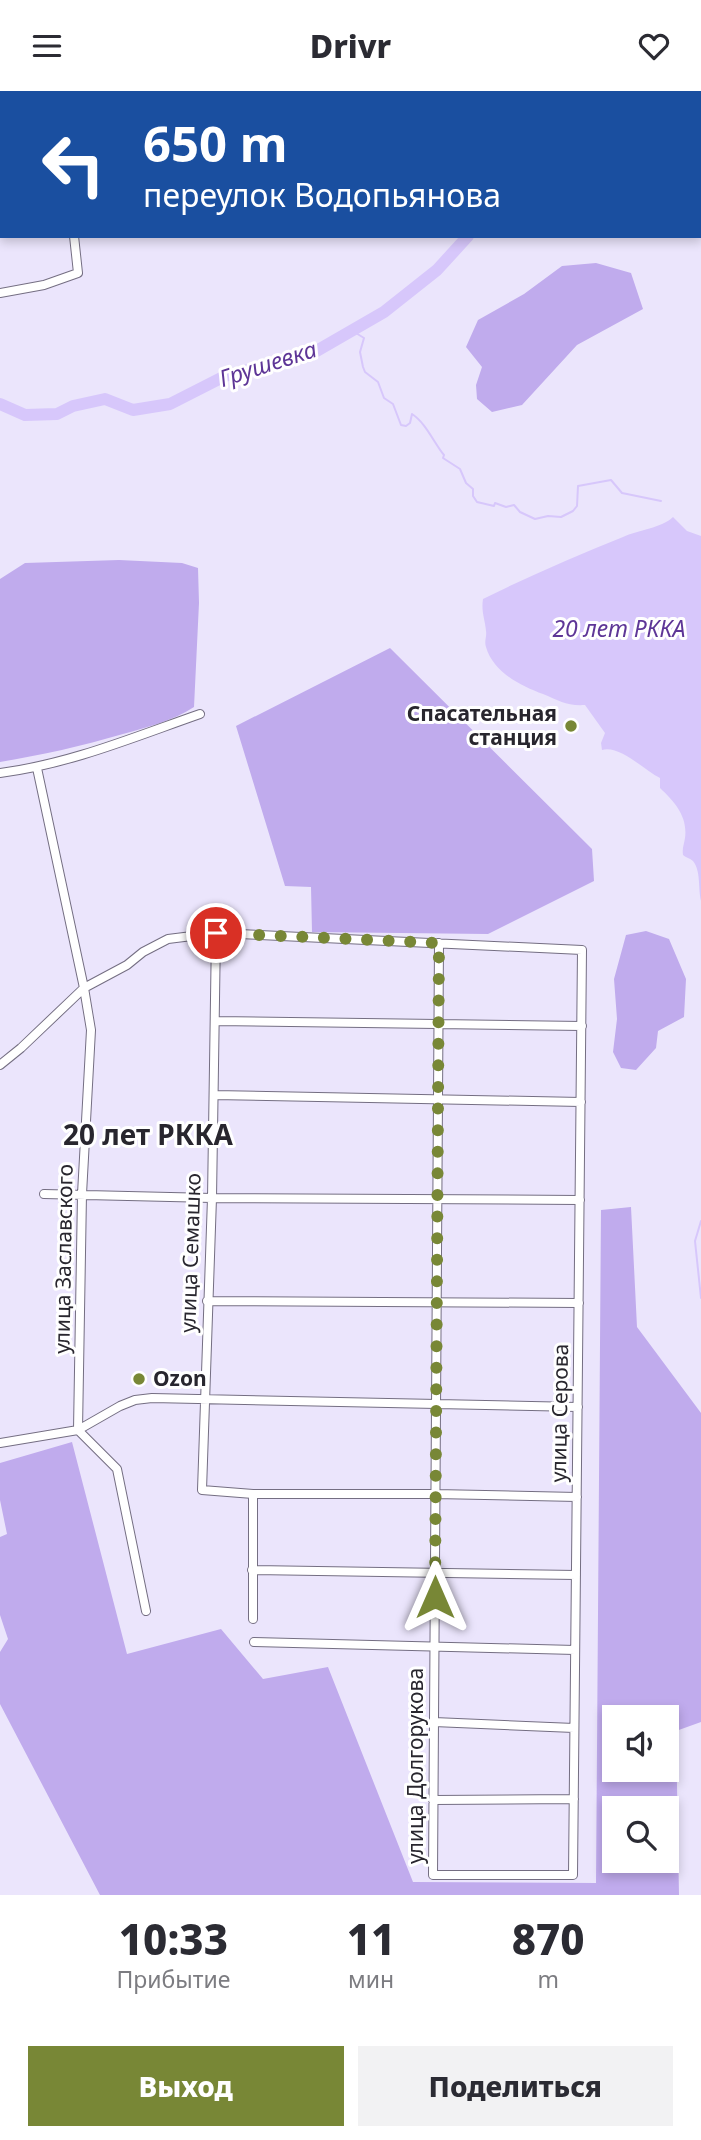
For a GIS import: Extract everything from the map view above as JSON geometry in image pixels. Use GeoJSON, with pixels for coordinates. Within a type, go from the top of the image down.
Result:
{"type":"FeatureCollection","features":[{"type":"Feature","properties":{"kind":"street"},"geometry":{"type":"LineString","coordinates":[[0,293],[44,285],[78,273],[74,238]]}},
{"type":"Feature","properties":{"kind":"street"},"geometry":{"type":"LineString","coordinates":[[0,773],[37,768],[81,757],[200,714]]}},
{"type":"Feature","properties":{"kind":"street","name":"улица Заславского"},"geometry":{"type":"LineString","coordinates":[[37,768],[91,1030],[82,1194],[78,1430]]}},
{"type":"Feature","properties":{"kind":"street"},"geometry":{"type":"LineString","coordinates":[[0,1065],[84,988],[168,939],[216,933],[439,943]]}},
{"type":"Feature","properties":{"kind":"street","name":"улица Семашко"},"geometry":{"type":"LineString","coordinates":[[216,933],[212,1198],[203,1399],[202,1490],[253,1494]]}},
{"type":"Feature","properties":{"kind":"street","name":"улица Серова"},"geometry":{"type":"LineString","coordinates":[[433,1875],[573,1875],[582,1026],[582,950],[439,943]]}},
{"type":"Feature","properties":{"kind":"street","name":"улица Долгорукова"},"geometry":{"type":"LineString","coordinates":[[433,1875],[439,943]]}},
{"type":"Feature","properties":{"kind":"street"},"geometry":{"type":"LineString","coordinates":[[215,1021],[582,1026]]}},
{"type":"Feature","properties":{"kind":"street"},"geometry":{"type":"LineString","coordinates":[[214,1095],[581,1102]]}},
{"type":"Feature","properties":{"kind":"street"},"geometry":{"type":"LineString","coordinates":[[44,1194],[212,1198],[580,1200]]}},
{"type":"Feature","properties":{"kind":"street"},"geometry":{"type":"LineString","coordinates":[[207,1301],[579,1303]]}},
{"type":"Feature","properties":{"kind":"street"},"geometry":{"type":"LineString","coordinates":[[0,1443],[78,1430],[135,1400],[152,1398],[578,1407]]}},
{"type":"Feature","properties":{"kind":"street"},"geometry":{"type":"LineString","coordinates":[[78,1430],[117,1469],[146,1611]]}},
{"type":"Feature","properties":{"kind":"street"},"geometry":{"type":"LineString","coordinates":[[253,1619],[253,1494],[577,1497]]}},
{"type":"Feature","properties":{"kind":"street"},"geometry":{"type":"LineString","coordinates":[[252,1570],[576,1575]]}},
{"type":"Feature","properties":{"kind":"street"},"geometry":{"type":"LineString","coordinates":[[254,1642],[575,1650]]}},
{"type":"Feature","properties":{"kind":"street"},"geometry":{"type":"LineString","coordinates":[[434,1722],[575,1728]]}},
{"type":"Feature","properties":{"kind":"street"},"geometry":{"type":"LineString","coordinates":[[433,1800],[574,1799]]}},
{"type":"Feature","properties":{"kind":"shaded area"},"geometry":{"type":"Polygon","coordinates":[[[596,263],[631,273],[643,309],[577,345],[522,405],[492,412],[477,399],[476,385],[482,367],[466,347],[478,320],[524,294],[562,266],[596,263]]]}},
{"type":"Feature","properties":{"kind":"shaded area"},"geometry":{"type":"Polygon","coordinates":[[[119,560],[182,563],[198,568],[194,707],[142,729],[62,750],[0,762],[0,579],[25,563],[119,560]]]}},
{"type":"Feature","properties":{"kind":"shaded area"},"geometry":{"type":"Polygon","coordinates":[[[390,648],[592,849],[594,881],[488,934],[312,932],[311,887],[285,886],[236,726],[390,648]]]}},
{"type":"Feature","properties":{"kind":"shaded area"},"geometry":{"type":"Polygon","coordinates":[[[646,931],[669,939],[686,979],[684,1017],[658,1031],[656,1048],[636,1070],[621,1068],[613,1052],[617,1019],[614,979],[626,935],[646,931]]]}},
{"type":"Feature","properties":{"kind":"shaded area"},"geometry":{"type":"Polygon","coordinates":[[[631,1207],[637,1327],[701,1413],[701,1722],[679,1730],[679,1705],[602,1705],[602,1782],[677,1782],[677,1796],[602,1796],[602,1873],[679,1873],[679,1895],[100,1895],[0,1704],[0,1652],[8,1639],[0,1615],[0,1537],[7,1534],[0,1500],[0,1463],[72,1442],[127,1654],[221,1629],[263,1679],[328,1667],[413,1882],[596,1883],[601,1210],[631,1207]]]}},
{"type":"Feature","properties":{"kind":"water","name":"20 лет РККА"},"geometry":{"type":"Polygon","coordinates":[[[673,517],[687,531],[701,536],[701,901],[696,865],[683,855],[685,830],[682,817],[675,804],[660,788],[660,778],[616,751],[602,750],[601,743],[605,733],[585,705],[559,701],[526,687],[501,671],[486,647],[482,608],[483,599],[605,544],[663,524],[673,517]]]}},
{"type":"Feature","properties":{"kind":"waterway","name":"Грушевка"},"geometry":{"type":"LineString","coordinates":[[0,404],[25,415],[57,414],[73,406],[105,399],[133,410],[170,404],[225,376],[313,353],[384,312],[437,270],[466,238]]}},
{"type":"Feature","properties":{"kind":"waterway"},"geometry":{"type":"LineString","coordinates":[[351,330],[364,338],[360,352],[365,372],[378,382],[384,398],[393,404],[401,425],[410,423],[412,414],[417,418],[444,455],[443,458],[460,469],[466,483],[473,489],[477,502],[506,507],[514,505],[520,512],[535,519],[561,517],[577,506],[578,486],[611,480],[622,493],[661,501]]}},
{"type":"Feature","properties":{"kind":"waterway"},"geometry":{"type":"LineString","coordinates":[[701,1221],[695,1241],[701,1298]]}},
{"type":"Feature","properties":{"kind":"place","name":"Спасательная станция"},"geometry":{"type":"Point","coordinates":[571,726]}},
{"type":"Feature","properties":{"kind":"place","name":"Ozon"},"geometry":{"type":"Point","coordinates":[139,1379]}},
{"type":"Feature","properties":{"kind":"district","name":"20 лет РККА"},"geometry":{"type":"Point","coordinates":[148,1135]}},
{"type":"Feature","properties":{"kind":"route"},"geometry":{"type":"LineString","coordinates":[[216,933],[439,943],[435,1597]]}}]}
